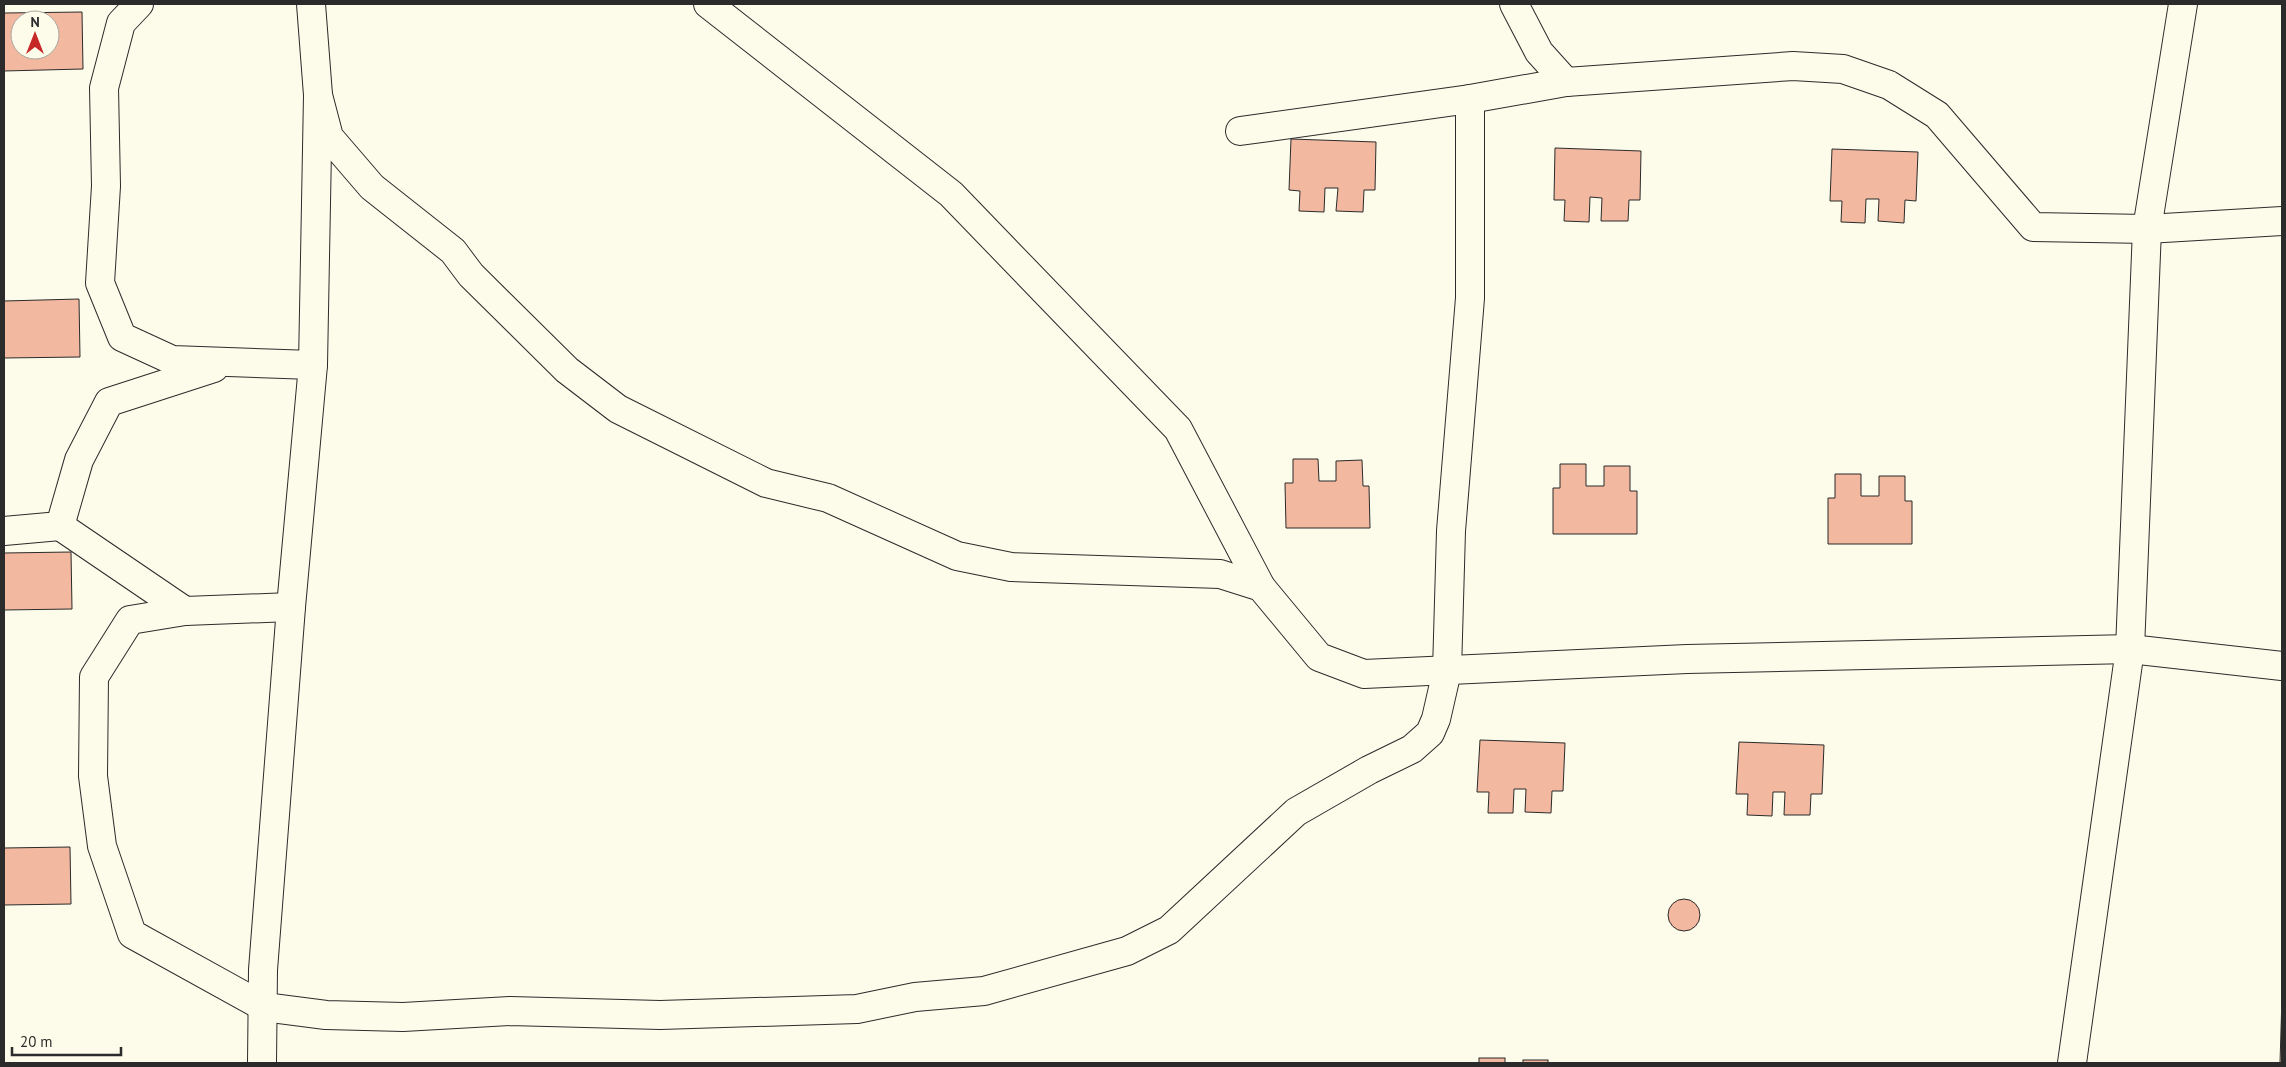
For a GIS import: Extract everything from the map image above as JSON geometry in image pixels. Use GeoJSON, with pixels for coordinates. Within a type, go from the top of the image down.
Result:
{"type":"FeatureCollection","features":[{"type":"Feature","properties":{"kind":"street"},"geometry":{"type":"LineString","coordinates":[[139,4],[121,23],[104,88],[106,186],[100,283],[122,337],[172,360],[313,365]]}},
{"type":"Feature","properties":{"kind":"street"},"geometry":{"type":"LineString","coordinates":[[262,1063],[264,970],[291,607],[313,365],[318,95],[311,4]]}},
{"type":"Feature","properties":{"kind":"street"},"geometry":{"type":"LineString","coordinates":[[708,4],[951,194],[1178,429],[1261,587],[1319,657],[1364,674],[1687,658],[2130,649],[2282,666]]}},
{"type":"Feature","properties":{"kind":"street"},"geometry":{"type":"LineString","coordinates":[[1514,4],[1539,52],[1566,82]]}},
{"type":"Feature","properties":{"kind":"street"},"geometry":{"type":"LineString","coordinates":[[2072,1063],[2130,649],[2147,229],[2183,4]]}},
{"type":"Feature","properties":{"kind":"street"},"geometry":{"type":"LineString","coordinates":[[1240,131],[1470,100],[1566,82],[1793,66],[1844,69],[1889,85],[1936,115],[2033,227],[2147,229],[2282,221]]}},
{"type":"Feature","properties":{"kind":"street"},"geometry":{"type":"LineString","coordinates":[[318,95],[329,137],[372,187],[453,251],[471,275],[567,370],[618,409],[766,483],[828,498],[957,556],[1011,567],[1220,574],[1261,587]]}},
{"type":"Feature","properties":{"kind":"street"},"geometry":{"type":"LineString","coordinates":[[291,607],[185,610],[130,620],[94,677],[93,776],[102,846],[132,934],[264,1008],[326,1015],[403,1017],[510,1011],[660,1015],[857,1009],[915,997],[984,991],[1127,951],[1169,930],[1296,812],[1369,770],[1412,749],[1430,733],[1436,719],[1447,671],[1451,531],[1470,298],[1470,100]]}},
{"type":"Feature","properties":{"kind":"street"},"geometry":{"type":"LineString","coordinates":[[60,526],[79,460],[109,402],[230,363]]}},
{"type":"Feature","properties":{"kind":"street"},"geometry":{"type":"LineString","coordinates":[[4,531],[60,526],[185,610]]}},
{"type":"Feature","properties":{"kind":"building"},"geometry":{"type":"Polygon","coordinates":[[[60,12],[82,12],[83,69],[4,71],[4,13],[10,13],[10,60],[60,60],[60,12]]]}},
{"type":"Feature","properties":{"kind":"building"},"geometry":{"type":"Polygon","coordinates":[[[1291,139],[1376,142],[1375,190],[1364,190],[1363,212],[1336,211],[1338,188],[1325,188],[1324,212],[1299,211],[1300,191],[1289,190],[1291,139]]]}},
{"type":"Feature","properties":{"kind":"building"},"geometry":{"type":"Polygon","coordinates":[[[1555,148],[1641,151],[1640,200],[1629,200],[1628,221],[1601,221],[1602,198],[1590,197],[1589,222],[1564,221],[1565,200],[1554,200],[1555,148]]]}},
{"type":"Feature","properties":{"kind":"building"},"geometry":{"type":"Polygon","coordinates":[[[1832,149],[1918,152],[1916,201],[1905,200],[1904,223],[1878,221],[1879,199],[1866,199],[1865,223],[1841,222],[1842,201],[1830,201],[1832,149]]]}},
{"type":"Feature","properties":{"kind":"building"},"geometry":{"type":"Polygon","coordinates":[[[79,299],[80,357],[4,358],[4,301],[79,299]]]}},
{"type":"Feature","properties":{"kind":"building"},"geometry":{"type":"Polygon","coordinates":[[[1293,459],[1318,459],[1319,481],[1336,481],[1336,461],[1362,460],[1363,486],[1369,486],[1370,528],[1286,528],[1285,483],[1293,483],[1293,459]]]}},
{"type":"Feature","properties":{"kind":"building"},"geometry":{"type":"Polygon","coordinates":[[[1560,464],[1586,464],[1586,486],[1604,486],[1604,466],[1630,466],[1630,491],[1637,491],[1637,534],[1553,534],[1553,488],[1560,488],[1560,464]]]}},
{"type":"Feature","properties":{"kind":"building"},"geometry":{"type":"Polygon","coordinates":[[[1835,474],[1861,474],[1861,496],[1879,496],[1879,476],[1905,476],[1905,501],[1912,501],[1912,544],[1828,544],[1828,498],[1835,498],[1835,474]]]}},
{"type":"Feature","properties":{"kind":"building"},"geometry":{"type":"Polygon","coordinates":[[[71,552],[72,609],[4,610],[4,553],[71,552]]]}},
{"type":"Feature","properties":{"kind":"building"},"geometry":{"type":"Polygon","coordinates":[[[1480,740],[1565,743],[1563,791],[1552,791],[1551,813],[1525,812],[1526,789],[1514,789],[1513,813],[1488,813],[1489,792],[1477,792],[1480,740]]]}},
{"type":"Feature","properties":{"kind":"building"},"geometry":{"type":"Polygon","coordinates":[[[1739,742],[1824,745],[1822,794],[1811,794],[1810,815],[1784,815],[1785,792],[1773,792],[1772,816],[1747,815],[1748,794],[1736,794],[1739,742]]]}},
{"type":"Feature","properties":{"kind":"building"},"geometry":{"type":"Polygon","coordinates":[[[70,847],[71,904],[4,905],[4,848],[70,847]]]}},
{"type":"Feature","properties":{"kind":"building"},"geometry":{"type":"Polygon","coordinates":[[[1684,899],[1696,903],[1700,915],[1696,927],[1684,931],[1672,927],[1668,915],[1672,903],[1684,899]]]}},
{"type":"Feature","properties":{"kind":"building"},"geometry":{"type":"Polygon","coordinates":[[[2282,997],[2282,1063],[2280,1063],[2282,997]]]}},
{"type":"Feature","properties":{"kind":"building"},"geometry":{"type":"Polygon","coordinates":[[[1479,1058],[1505,1058],[1505,1063],[1479,1063],[1479,1058]]]}},
{"type":"Feature","properties":{"kind":"building"},"geometry":{"type":"Polygon","coordinates":[[[1523,1060],[1548,1060],[1548,1063],[1523,1063],[1523,1060]]]}}]}
